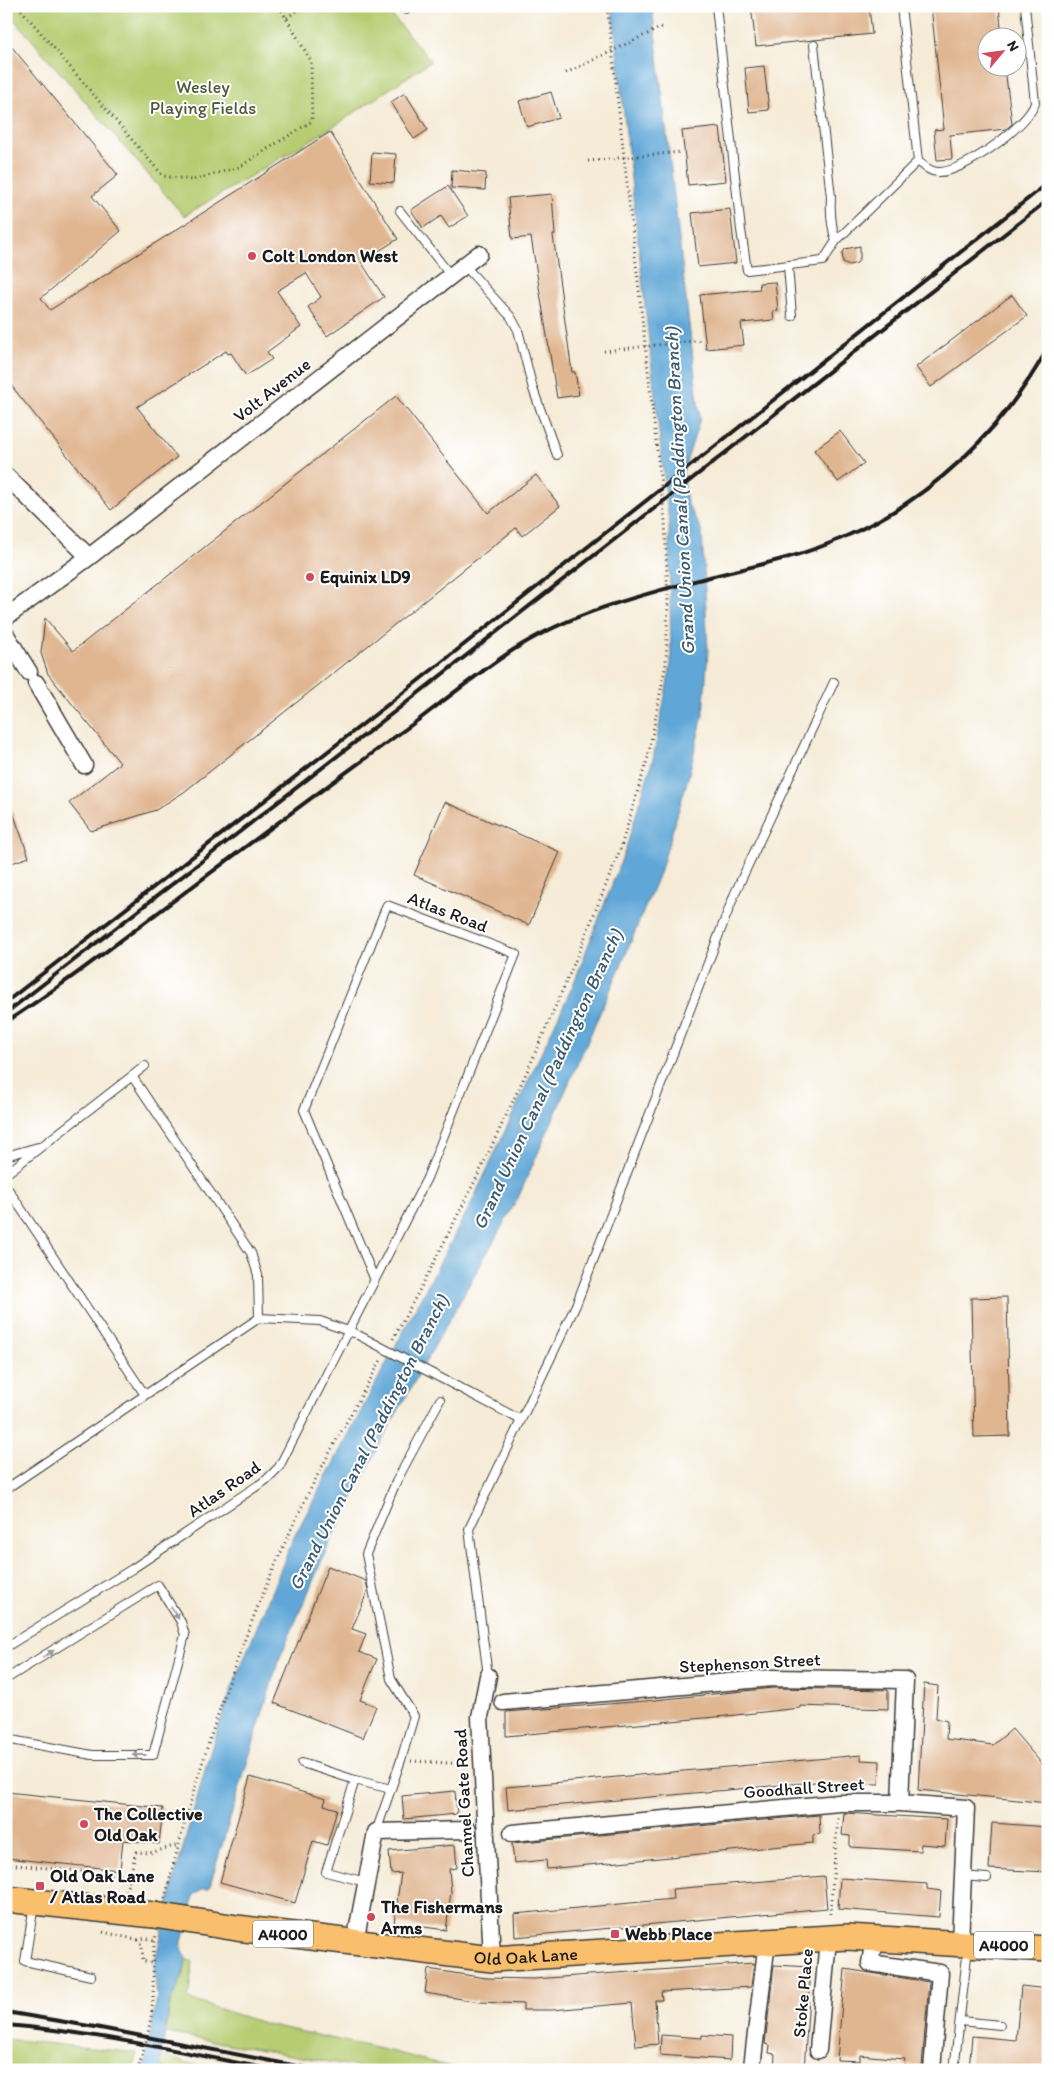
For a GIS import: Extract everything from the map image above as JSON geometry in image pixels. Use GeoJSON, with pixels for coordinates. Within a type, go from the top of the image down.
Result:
{"type":"FeatureCollection","features":[{"type":"Feature","properties":{"kind":"main road","name":"Old Oak Lane"},"geometry":{"type":"LineString","coordinates":[[6,1899],[158,1916],[237,1928],[492,1959],[847,1937],[1048,1948]]}},
{"type":"Feature","properties":{"kind":"street","name":"Volt Avenue"},"geometry":{"type":"LineString","coordinates":[[6,617],[89,558],[479,254]]}},
{"type":"Feature","properties":{"kind":"street"},"geometry":{"type":"LineString","coordinates":[[6,476],[89,558]]}},
{"type":"Feature","properties":{"kind":"street"},"geometry":{"type":"LineString","coordinates":[[6,635],[84,765]]}},
{"type":"Feature","properties":{"kind":"street","name":"Channel Gate Road"},"geometry":{"type":"LineString","coordinates":[[488,1676],[480,1717],[492,1959]]}},
{"type":"Feature","properties":{"kind":"street","name":"Stephenson Street"},"geometry":{"type":"LineString","coordinates":[[503,1702],[772,1678],[905,1680],[900,1803]]}},
{"type":"Feature","properties":{"kind":"street","name":"Goodhall Street"},"geometry":{"type":"LineString","coordinates":[[512,1833],[839,1802],[900,1803],[966,1808],[960,1942]]}},
{"type":"Feature","properties":{"kind":"street"},"geometry":{"type":"LineString","coordinates":[[354,1942],[376,1832],[468,1830]]}},
{"type":"Feature","properties":{"kind":"street","name":"Stoke Place"},"geometry":{"type":"LineString","coordinates":[[818,2050],[828,1939]]}},
{"type":"Feature","properties":{"kind":"street"},"geometry":{"type":"LineString","coordinates":[[874,1939],[870,1963],[940,1973],[932,2070]]}},
{"type":"Feature","properties":{"kind":"street"},"geometry":{"type":"LineString","coordinates":[[752,2067],[767,1941]]}},
{"type":"Feature","properties":{"kind":"lane"},"geometry":{"type":"LineString","coordinates":[[716,6],[747,270],[824,260],[836,241],[918,161]]}},
{"type":"Feature","properties":{"kind":"lane"},"geometry":{"type":"LineString","coordinates":[[901,6],[918,161],[928,169],[937,172],[947,172],[959,168],[1013,132],[1033,111],[1035,103],[1025,6]]}},
{"type":"Feature","properties":{"kind":"lane"},"geometry":{"type":"LineString","coordinates":[[814,45],[831,197],[832,229],[836,241]]}},
{"type":"Feature","properties":{"kind":"lane"},"geometry":{"type":"LineString","coordinates":[[400,211],[451,276]]}},
{"type":"Feature","properties":{"kind":"lane"},"geometry":{"type":"LineString","coordinates":[[788,265],[792,316]]}},
{"type":"Feature","properties":{"kind":"lane"},"geometry":{"type":"LineString","coordinates":[[465,266],[511,317],[518,330],[533,389],[557,455]]}},
{"type":"Feature","properties":{"kind":"lane"},"geometry":{"type":"LineString","coordinates":[[488,1676],[469,1529],[576,1305],[735,894],[834,682]]}},
{"type":"Feature","properties":{"kind":"lane","name":"Atlas Road"},"geometry":{"type":"LineString","coordinates":[[6,1647],[132,1569],[266,1480],[278,1467],[350,1330],[374,1278],[428,1178],[516,954],[387,905],[304,1110],[374,1278]]}},
{"type":"Feature","properties":{"kind":"lane"},"geometry":{"type":"LineString","coordinates":[[6,1174],[145,1066]]}},
{"type":"Feature","properties":{"kind":"lane"},"geometry":{"type":"LineString","coordinates":[[132,1076],[251,1252],[258,1275],[259,1318]]}},
{"type":"Feature","properties":{"kind":"lane"},"geometry":{"type":"LineString","coordinates":[[6,1156],[42,1146]]}},
{"type":"Feature","properties":{"kind":"lane"},"geometry":{"type":"LineString","coordinates":[[6,1186],[145,1395]]}},
{"type":"Feature","properties":{"kind":"lane"},"geometry":{"type":"LineString","coordinates":[[6,1489],[259,1318],[320,1321],[350,1330],[521,1420]]}},
{"type":"Feature","properties":{"kind":"lane"},"geometry":{"type":"LineString","coordinates":[[376,1832],[414,1716],[391,1680],[366,1554],[396,1482],[440,1400]]}},
{"type":"Feature","properties":{"kind":"lane"},"geometry":{"type":"LineString","coordinates":[[6,1679],[158,1585],[181,1622],[185,1635],[153,1755],[92,1755],[6,1738]]}},
{"type":"Feature","properties":{"kind":"lane"},"geometry":{"type":"LineString","coordinates":[[302,1763],[391,1789]]}},
{"type":"Feature","properties":{"kind":"lane"},"geometry":{"type":"LineString","coordinates":[[355,1780],[326,1872],[366,1882]]}},
{"type":"Feature","properties":{"kind":"lane"},"geometry":{"type":"LineString","coordinates":[[962,1876],[987,1878]]}},
{"type":"Feature","properties":{"kind":"lane"},"geometry":{"type":"LineString","coordinates":[[34,1903],[26,1961],[91,1976]]}},
{"type":"Feature","properties":{"kind":"lane"},"geometry":{"type":"LineString","coordinates":[[954,2070],[967,1956],[960,1942]]}},
{"type":"Feature","properties":{"kind":"lane"},"geometry":{"type":"LineString","coordinates":[[960,2021],[1000,2025]]}},
{"type":"Feature","properties":{"kind":"path"},"geometry":{"type":"LineString","coordinates":[[18,6],[163,176],[193,180],[240,167],[312,121],[311,61],[279,6]]}},
{"type":"Feature","properties":{"kind":"path"},"geometry":{"type":"LineString","coordinates":[[287,18],[302,6]]}},
{"type":"Feature","properties":{"kind":"path"},"geometry":{"type":"LineString","coordinates":[[390,1345],[479,1173],[529,1067],[576,959],[620,850],[648,757],[666,664],[668,603],[665,521],[605,8],[629,6]]}},
{"type":"Feature","properties":{"kind":"path"},"geometry":{"type":"LineString","coordinates":[[566,74],[664,26]]}},
{"type":"Feature","properties":{"kind":"path"},"geometry":{"type":"LineString","coordinates":[[588,160],[681,152]]}},
{"type":"Feature","properties":{"kind":"path"},"geometry":{"type":"LineString","coordinates":[[604,350],[702,340]]}},
{"type":"Feature","properties":{"kind":"path"},"geometry":{"type":"LineString","coordinates":[[138,2070],[153,1998],[151,1963],[158,1916],[205,1752],[223,1699],[276,1563],[312,1486],[385,1353]]}},
{"type":"Feature","properties":{"kind":"path"},"geometry":{"type":"LineString","coordinates":[[401,1760],[483,1764]]}},
{"type":"Feature","properties":{"kind":"path"},"geometry":{"type":"LineString","coordinates":[[830,1914],[839,1802]]}},
{"type":"Feature","properties":{"kind":"path"},"geometry":{"type":"LineString","coordinates":[[152,1816],[186,1822]]}},
{"type":"Feature","properties":{"kind":"path"},"geometry":{"type":"LineString","coordinates":[[126,1890],[136,1852],[150,1852],[178,1845]]}},
{"type":"Feature","properties":{"kind":"path"},"geometry":{"type":"LineString","coordinates":[[6,1864],[130,1876]]}},
{"type":"Feature","properties":{"kind":"path"},"geometry":{"type":"LineString","coordinates":[[101,1932],[138,1940],[146,1938],[155,1941]]}},
{"type":"Feature","properties":{"kind":"path"},"geometry":{"type":"LineString","coordinates":[[138,1940],[142,1946],[143,1961],[151,1963]]}},
{"type":"Feature","properties":{"kind":"green space","name":"Wesley Playing Fields"},"geometry":{"type":"Polygon","coordinates":[[[6,6],[384,6],[431,61],[336,125],[184,216],[6,10],[6,6]]]}},
{"type":"Feature","properties":{"kind":"green space"},"geometry":{"type":"Polygon","coordinates":[[[186,1959],[193,1962],[188,1999],[266,2024],[394,2052],[462,2070],[375,2070],[166,2033],[170,2002],[184,1973],[186,1959]]]}},
{"type":"Feature","properties":{"kind":"green space"},"geometry":{"type":"Polygon","coordinates":[[[6,2039],[137,2053],[132,2070],[6,2070],[6,2039]]]}},
{"type":"Feature","properties":{"kind":"green space"},"geometry":{"type":"Polygon","coordinates":[[[162,2056],[214,2070],[164,2070],[160,2063],[162,2056]]]}},
{"type":"Feature","properties":{"kind":"water","name":"Grand Union Canal (Paddington Branch)"},"geometry":{"type":"Polygon","coordinates":[[[612,6],[652,6],[700,419],[683,472],[687,503],[702,531],[708,651],[703,715],[688,778],[662,866],[623,961],[518,1198],[390,1425],[329,1544],[278,1662],[209,1888],[202,1889],[194,1895],[181,1946],[186,1959],[184,1973],[170,2002],[160,2063],[164,2070],[142,2070],[145,2064],[157,1998],[154,1966],[176,1872],[210,1752],[231,1690],[294,1537],[471,1204],[573,985],[625,851],[653,759],[671,664],[669,523],[612,6]]]}},
{"type":"Feature","properties":{"kind":"building"},"geometry":{"type":"Polygon","coordinates":[[[751,6],[869,6],[872,34],[756,46],[751,6]]]}},
{"type":"Feature","properties":{"kind":"building"},"geometry":{"type":"Polygon","coordinates":[[[931,6],[999,6],[1001,28],[976,28],[976,78],[1006,78],[1012,124],[1006,129],[950,135],[952,159],[937,160],[934,130],[944,129],[931,6]]]}},
{"type":"Feature","properties":{"kind":"building"},"geometry":{"type":"Polygon","coordinates":[[[6,40],[118,175],[92,196],[121,231],[41,298],[50,310],[330,132],[398,239],[361,262],[384,297],[327,336],[308,307],[321,297],[306,273],[277,291],[301,327],[267,352],[272,359],[246,376],[231,353],[228,354],[226,351],[137,407],[177,457],[111,510],[6,379],[6,40]]]}},
{"type":"Feature","properties":{"kind":"building"},"geometry":{"type":"Polygon","coordinates":[[[764,66],[769,110],[749,112],[745,68],[764,66]]]}},
{"type":"Feature","properties":{"kind":"building"},"geometry":{"type":"Polygon","coordinates":[[[551,92],[559,118],[527,127],[519,101],[551,92]]]}},
{"type":"Feature","properties":{"kind":"building"},"geometry":{"type":"Polygon","coordinates":[[[405,93],[428,130],[414,139],[391,102],[405,93]]]}},
{"type":"Feature","properties":{"kind":"building"},"geometry":{"type":"Polygon","coordinates":[[[720,127],[726,181],[688,185],[682,131],[720,127]]]}},
{"type":"Feature","properties":{"kind":"building"},"geometry":{"type":"Polygon","coordinates":[[[372,152],[396,154],[394,183],[370,181],[372,152]]]}},
{"type":"Feature","properties":{"kind":"building"},"geometry":{"type":"Polygon","coordinates":[[[452,170],[486,173],[485,190],[451,188],[452,170]]]}},
{"type":"Feature","properties":{"kind":"building"},"geometry":{"type":"Polygon","coordinates":[[[448,186],[468,216],[449,228],[441,216],[423,228],[411,210],[448,186]]]}},
{"type":"Feature","properties":{"kind":"building"},"geometry":{"type":"Polygon","coordinates":[[[552,194],[555,235],[553,235],[572,372],[575,372],[579,395],[557,398],[531,237],[512,239],[508,198],[552,194]]]}},
{"type":"Feature","properties":{"kind":"building"},"geometry":{"type":"Polygon","coordinates":[[[730,209],[736,263],[698,267],[692,213],[730,209]]]}},
{"type":"Feature","properties":{"kind":"building"},"geometry":{"type":"Polygon","coordinates":[[[860,246],[860,258],[857,263],[849,265],[843,262],[842,254],[845,249],[860,246]]]}},
{"type":"Feature","properties":{"kind":"building"},"geometry":{"type":"Polygon","coordinates":[[[775,282],[778,311],[773,312],[774,320],[741,323],[744,345],[706,349],[700,295],[760,289],[759,283],[775,282]]]}},
{"type":"Feature","properties":{"kind":"building"},"geometry":{"type":"Polygon","coordinates":[[[1012,295],[1027,316],[931,387],[916,367],[1012,295]]]}},
{"type":"Feature","properties":{"kind":"building","name":"Equinix LD9"},"geometry":{"type":"Polygon","coordinates":[[[396,396],[488,513],[536,475],[560,506],[522,536],[516,528],[184,792],[156,810],[91,831],[69,803],[120,763],[48,674],[41,653],[45,618],[73,651],[396,396]]]}},
{"type":"Feature","properties":{"kind":"building"},"geometry":{"type":"Polygon","coordinates":[[[840,431],[864,463],[838,482],[814,450],[840,431]]]}},
{"type":"Feature","properties":{"kind":"building"},"geometry":{"type":"Polygon","coordinates":[[[6,799],[8,799],[29,857],[6,865],[6,799]]]}},
{"type":"Feature","properties":{"kind":"building"},"geometry":{"type":"Polygon","coordinates":[[[445,802],[560,852],[529,925],[414,875],[445,802]]]}},
{"type":"Feature","properties":{"kind":"building"},"geometry":{"type":"Polygon","coordinates":[[[1007,1297],[1010,1436],[974,1437],[971,1298],[1007,1297]]]}},
{"type":"Feature","properties":{"kind":"building"},"geometry":{"type":"Polygon","coordinates":[[[328,1566],[366,1581],[368,1590],[352,1629],[366,1634],[359,1652],[377,1659],[360,1700],[376,1706],[363,1738],[274,1703],[328,1566]]]}},
{"type":"Feature","properties":{"kind":"building"},"geometry":{"type":"Polygon","coordinates":[[[924,1684],[938,1686],[936,1718],[947,1721],[946,1739],[993,1745],[1012,1729],[1048,1771],[1048,1803],[918,1790],[924,1684]]]}},
{"type":"Feature","properties":{"kind":"building"},"geometry":{"type":"Polygon","coordinates":[[[773,1688],[888,1690],[888,1709],[800,1706],[800,1708],[727,1716],[506,1736],[506,1712],[773,1688]]]}},
{"type":"Feature","properties":{"kind":"building"},"geometry":{"type":"Polygon","coordinates":[[[861,1755],[861,1760],[880,1761],[879,1784],[815,1782],[508,1810],[506,1787],[861,1755]]]}},
{"type":"Feature","properties":{"kind":"building"},"geometry":{"type":"Polygon","coordinates":[[[250,1777],[326,1799],[324,1805],[337,1809],[327,1845],[313,1841],[295,1903],[220,1882],[250,1777]]]}},
{"type":"Feature","properties":{"kind":"building"},"geometry":{"type":"Polygon","coordinates":[[[455,1791],[457,1814],[404,1819],[402,1796],[455,1791]]]}},
{"type":"Feature","properties":{"kind":"building","name":"The Collective Old Oak"},"geometry":{"type":"Polygon","coordinates":[[[6,1792],[163,1808],[159,1844],[123,1840],[120,1870],[6,1858],[6,1792]]]}},
{"type":"Feature","properties":{"kind":"building"},"geometry":{"type":"Polygon","coordinates":[[[844,1813],[947,1819],[945,1846],[921,1844],[920,1851],[850,1847],[850,1836],[842,1835],[844,1813]]]}},
{"type":"Feature","properties":{"kind":"building"},"geometry":{"type":"Polygon","coordinates":[[[819,1815],[820,1834],[813,1835],[813,1843],[547,1869],[546,1860],[514,1863],[512,1843],[819,1815]]]}},
{"type":"Feature","properties":{"kind":"building"},"geometry":{"type":"Polygon","coordinates":[[[992,1823],[1048,1827],[1048,1872],[989,1869],[992,1823]]]}},
{"type":"Feature","properties":{"kind":"building"},"geometry":{"type":"Polygon","coordinates":[[[455,1845],[457,1868],[449,1869],[451,1892],[446,1930],[394,1923],[401,1873],[391,1874],[389,1851],[455,1845]]]}},
{"type":"Feature","properties":{"kind":"building"},"geometry":{"type":"Polygon","coordinates":[[[824,1876],[827,1908],[515,1937],[514,1914],[673,1899],[672,1889],[824,1876]]]}},
{"type":"Feature","properties":{"kind":"building"},"geometry":{"type":"Polygon","coordinates":[[[840,1878],[927,1884],[927,1889],[941,1891],[939,1917],[838,1909],[840,1878]]]}},
{"type":"Feature","properties":{"kind":"building"},"geometry":{"type":"Polygon","coordinates":[[[754,1963],[751,1987],[661,1992],[662,2000],[655,2000],[658,2044],[636,2046],[632,2003],[552,2010],[523,2010],[523,2004],[480,2002],[425,1993],[428,1969],[486,1978],[534,1979],[754,1963]]]}},
{"type":"Feature","properties":{"kind":"building"},"geometry":{"type":"Polygon","coordinates":[[[774,1965],[811,1967],[804,2070],[774,2070],[775,2054],[769,2053],[770,2045],[765,2044],[774,1965]]]}},
{"type":"Feature","properties":{"kind":"building"},"geometry":{"type":"Polygon","coordinates":[[[845,1969],[929,1982],[922,2067],[904,2065],[905,2059],[860,2055],[860,2061],[837,2060],[845,1969]]]}},
{"type":"Feature","properties":{"kind":"building"},"geometry":{"type":"Polygon","coordinates":[[[1021,1986],[1048,1989],[1048,2070],[969,2070],[972,2036],[1016,2040],[1021,1986]]]}},
{"type":"Feature","properties":{"kind":"building"},"geometry":{"type":"Polygon","coordinates":[[[661,2035],[702,2038],[702,2035],[731,2037],[730,2060],[660,2055],[661,2035]]]}},
{"type":"Feature","properties":{"kind":"railway"},"geometry":{"type":"LineString","coordinates":[[6,1002],[404,692],[1048,183]]}},
{"type":"Feature","properties":{"kind":"railway"},"geometry":{"type":"LineString","coordinates":[[6,1013],[1048,200]]}},
{"type":"Feature","properties":{"kind":"railway"},"geometry":{"type":"LineString","coordinates":[[6,1022],[50,993],[478,675],[535,637],[581,616],[629,599],[773,562],[825,545],[874,522],[905,504],[934,483],[986,435],[1029,379],[1048,348]]}},
{"type":"Feature","properties":{"kind":"railway"},"geometry":{"type":"LineString","coordinates":[[6,2012],[95,2027],[318,2070]]}},
{"type":"Feature","properties":{"kind":"railway"},"geometry":{"type":"LineString","coordinates":[[6,2025],[107,2038],[274,2070]]}},
{"type":"Feature","properties":{"kind":"place","name":"Colt London West"},"geometry":{"type":"Point","coordinates":[252,256]}},
{"type":"Feature","properties":{"kind":"place","name":"Equinix LD9"},"geometry":{"type":"Point","coordinates":[310,577]}},
{"type":"Feature","properties":{"kind":"place","name":"The Collective Old Oak"},"geometry":{"type":"Point","coordinates":[84,1824]}},
{"type":"Feature","properties":{"kind":"place","name":"Old Oak Lane / Atlas Road"},"geometry":{"type":"Point","coordinates":[40,1886]}},
{"type":"Feature","properties":{"kind":"place","name":"The Fishermans Arms"},"geometry":{"type":"Point","coordinates":[371,1917]}},
{"type":"Feature","properties":{"kind":"place","name":"Webb Place"},"geometry":{"type":"Point","coordinates":[615,1934]}}]}
